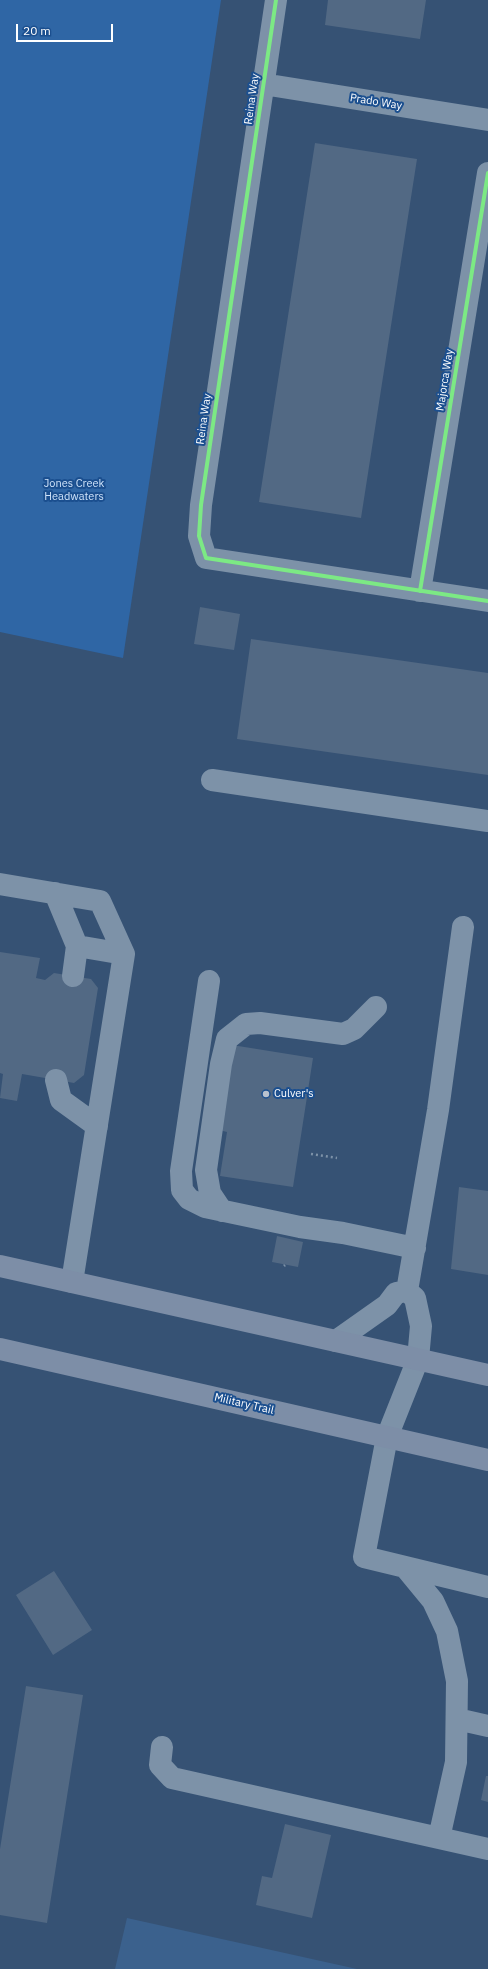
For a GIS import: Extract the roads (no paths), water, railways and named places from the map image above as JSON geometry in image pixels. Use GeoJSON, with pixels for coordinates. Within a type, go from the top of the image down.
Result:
{"type":"FeatureCollection","features":[{"type":"Feature","properties":{"kind":"main road"},"geometry":{"type":"LineString","coordinates":[[0,1266],[488,1375]]}},
{"type":"Feature","properties":{"kind":"main road","name":"Military Trail"},"geometry":{"type":"LineString","coordinates":[[0,1349],[488,1460]]}},
{"type":"Feature","properties":{"kind":"street","name":"Reina Way"},"geometry":{"type":"LineString","coordinates":[[276,0],[202,498],[199,536],[206,558],[488,601]]}},
{"type":"Feature","properties":{"kind":"street","name":"Prado Way"},"geometry":{"type":"LineString","coordinates":[[263,84],[488,120]]}},
{"type":"Feature","properties":{"kind":"street","name":"Majorca Way"},"geometry":{"type":"LineString","coordinates":[[420,591],[488,173]]}},
{"type":"Feature","properties":{"kind":"street"},"geometry":{"type":"LineString","coordinates":[[212,780],[488,821]]}},
{"type":"Feature","properties":{"kind":"street"},"geometry":{"type":"LineString","coordinates":[[0,884],[100,901],[124,954],[72,1282]]}},
{"type":"Feature","properties":{"kind":"street"},"geometry":{"type":"LineString","coordinates":[[55,893],[77,946],[73,976]]}},
{"type":"Feature","properties":{"kind":"street"},"geometry":{"type":"LineString","coordinates":[[407,1291],[452,1019],[463,927]]}},
{"type":"Feature","properties":{"kind":"street"},"geometry":{"type":"LineString","coordinates":[[77,946],[124,954]]}},
{"type":"Feature","properties":{"kind":"street"},"geometry":{"type":"LineString","coordinates":[[209,981],[181,1171],[182,1190],[189,1198],[205,1208],[287,1225],[343,1233],[415,1248]]}},
{"type":"Feature","properties":{"kind":"street"},"geometry":{"type":"LineString","coordinates":[[197,1060],[246,1024],[260,1023],[343,1034],[354,1029],[376,1007]]}},
{"type":"Feature","properties":{"kind":"street"},"geometry":{"type":"LineString","coordinates":[[222,1211],[210,1193],[206,1170],[221,1064],[227,1039]]}},
{"type":"Feature","properties":{"kind":"street"},"geometry":{"type":"LineString","coordinates":[[56,1080],[61,1100],[97,1126]]}},
{"type":"Feature","properties":{"kind":"street"},"geometry":{"type":"LineString","coordinates":[[336,1341],[387,1305],[396,1293],[407,1291]]}},
{"type":"Feature","properties":{"kind":"street"},"geometry":{"type":"LineString","coordinates":[[407,1291],[415,1298],[421,1326],[418,1359],[387,1437],[364,1557],[488,1587]]}},
{"type":"Feature","properties":{"kind":"street"},"geometry":{"type":"LineString","coordinates":[[405,1567],[433,1600],[447,1631],[457,1681],[458,1719],[456,1762],[439,1838]]}},
{"type":"Feature","properties":{"kind":"street"},"geometry":{"type":"LineString","coordinates":[[458,1719],[488,1726]]}},
{"type":"Feature","properties":{"kind":"street"},"geometry":{"type":"LineString","coordinates":[[162,1747],[160,1765],[172,1778],[488,1849]]}},
{"type":"Feature","properties":{"kind":"place","name":"Culver's"},"geometry":{"type":"Point","coordinates":[266,1094]}},
{"type":"Feature","properties":{"kind":"park label","name":"Jones Creek Headwaters"},"geometry":{"type":"Point","coordinates":[74,490]}}]}
